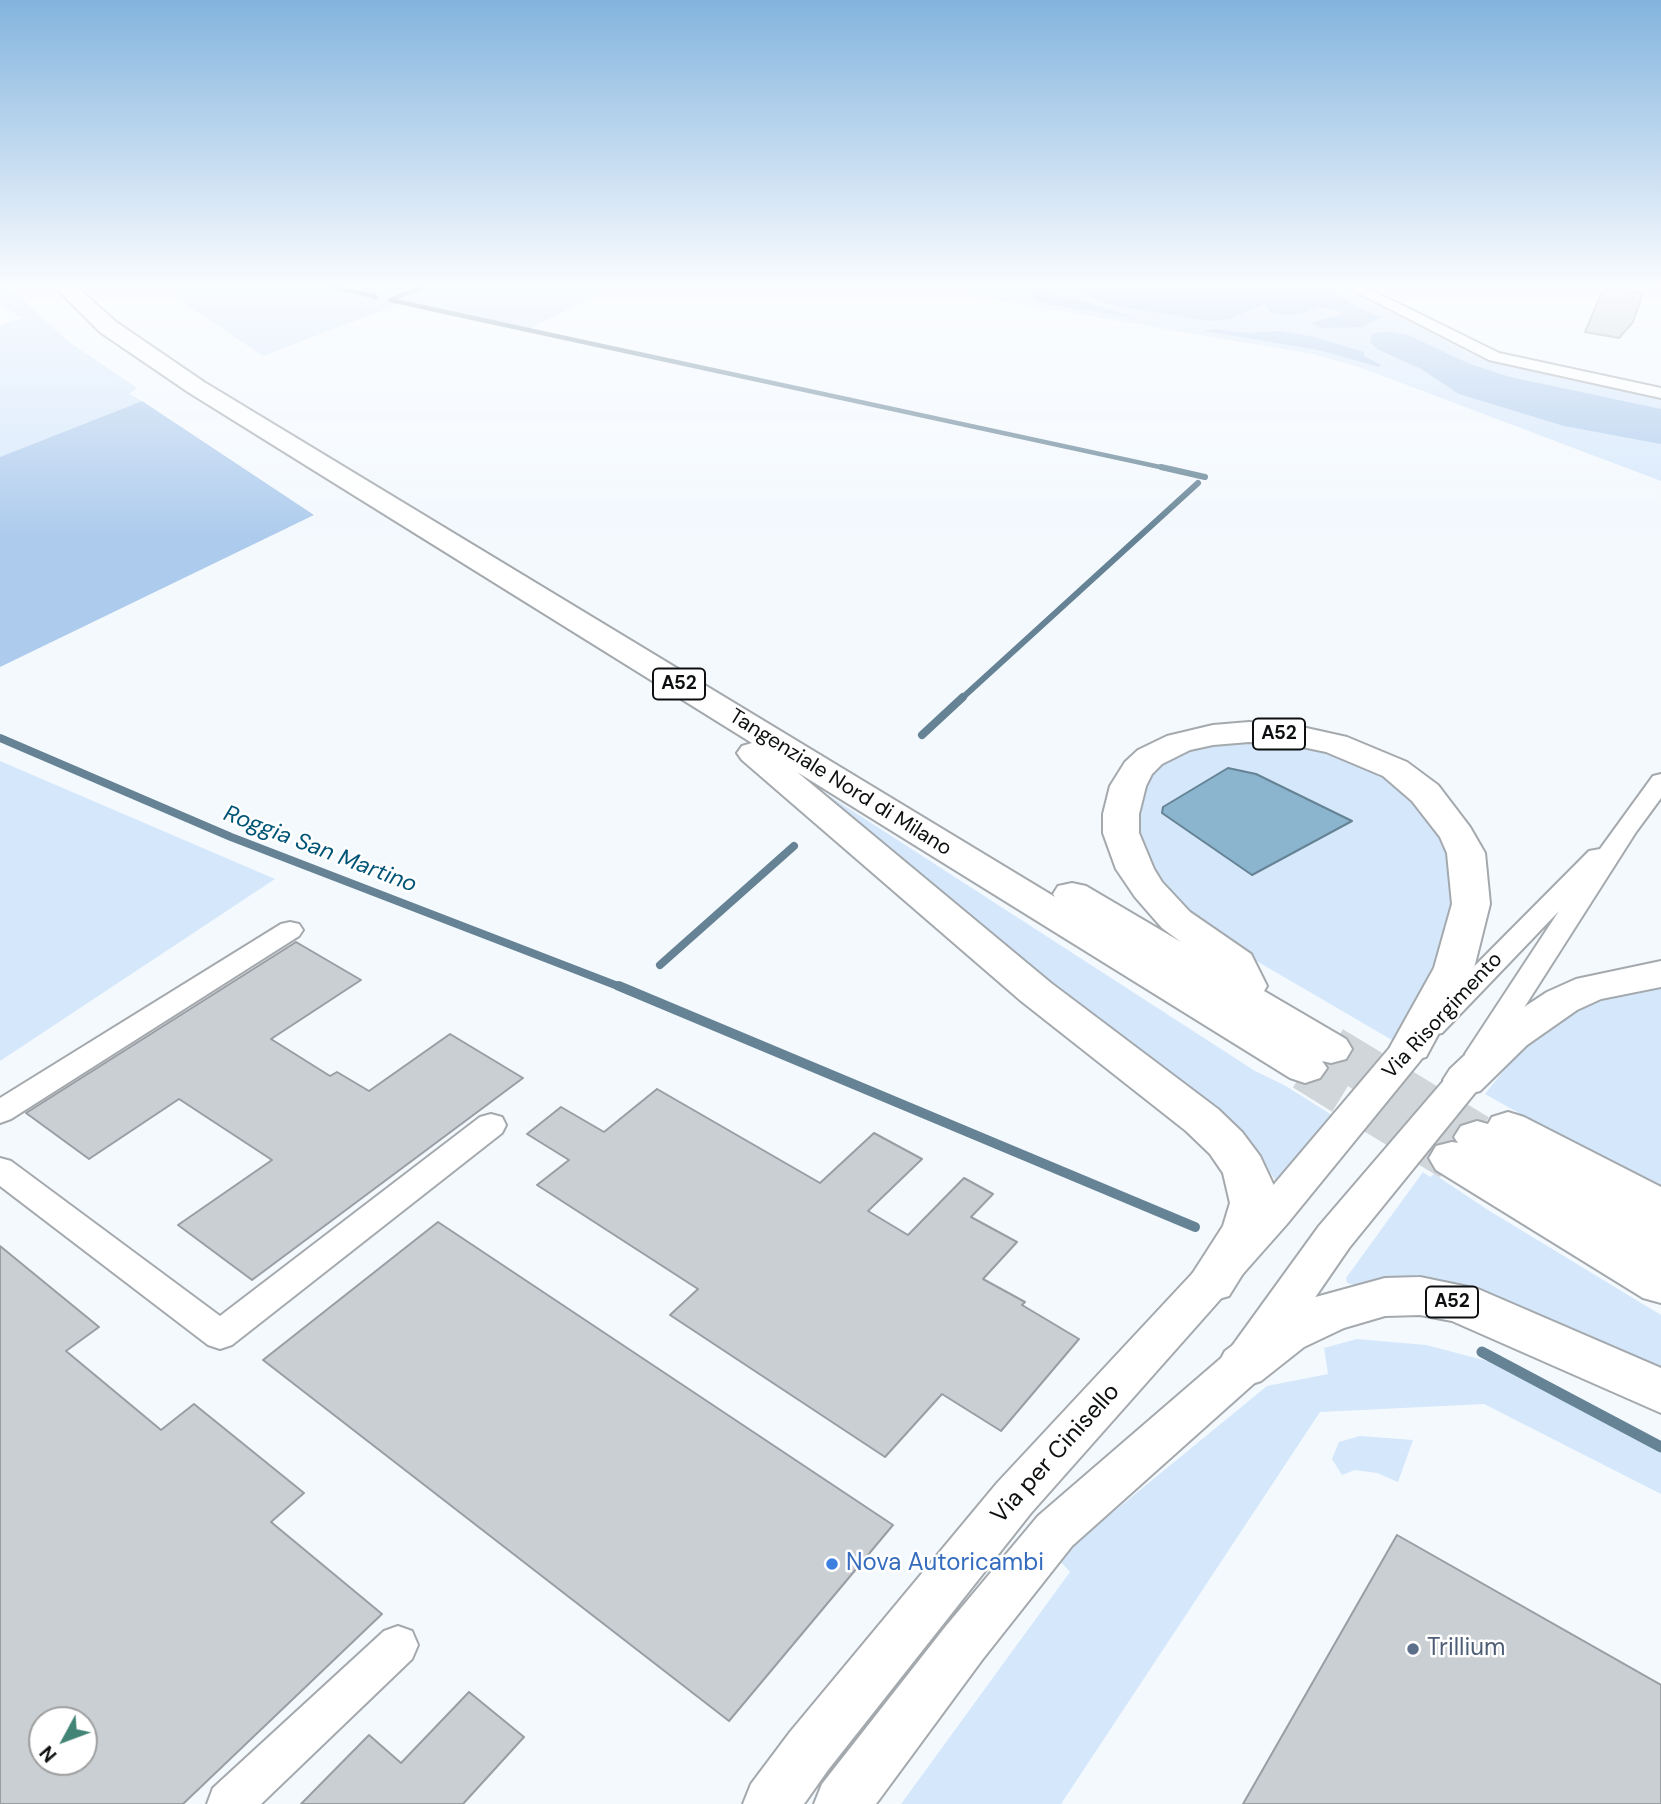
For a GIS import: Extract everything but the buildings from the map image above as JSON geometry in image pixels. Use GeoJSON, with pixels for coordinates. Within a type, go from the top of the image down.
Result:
{"type":"FeatureCollection","features":[{"type":"Feature","properties":{"kind":"highway","name":"Tangenziale Nord di Milano"},"geometry":{"type":"LineString","coordinates":[[168,369],[430,531],[1318,1059],[1255,1004],[198,369]]}},
{"type":"Feature","properties":{"kind":"highway","name":"A52"},"geometry":{"type":"LineString","coordinates":[[430,531],[493,582],[695,710],[742,743],[1036,992],[1202,1120],[1226,1143],[1244,1168],[1252,1188],[1254,1203],[1246,1230],[1212,1282]]}},
{"type":"Feature","properties":{"kind":"highway","name":"A52"},"geometry":{"type":"LineString","coordinates":[[1255,1004],[1237,963],[1192,933],[1163,907],[1148,888],[1126,849],[1121,833],[1121,814],[1128,786],[1137,769],[1150,757],[1178,743],[1231,733],[1271,733],[1315,739],[1378,760],[1410,778],[1444,814],[1466,853],[1471,904],[1454,968],[1411,1047]]}},
{"type":"Feature","properties":{"kind":"highway"},"geometry":{"type":"LineString","coordinates":[[1465,1080],[1511,1035],[1562,1001],[1590,988],[1661,974]]}},
{"type":"Feature","properties":{"kind":"highway"},"geometry":{"type":"LineString","coordinates":[[1475,1139],[1522,1134],[1661,1208]]}},
{"type":"Feature","properties":{"kind":"highway"},"geometry":{"type":"LineString","coordinates":[[1475,1139],[1661,1246]]}},
{"type":"Feature","properties":{"kind":"highway"},"geometry":{"type":"LineString","coordinates":[[1475,1139],[1661,1284]]}},
{"type":"Feature","properties":{"kind":"highway","name":"A52"},"geometry":{"type":"LineString","coordinates":[[1243,1366],[1286,1333],[1330,1312],[1385,1297],[1420,1297],[1460,1303],[1661,1391]]}},
{"type":"Feature","properties":{"kind":"main road","name":"Via Risorgimento"},"geometry":{"type":"LineString","coordinates":[[1273,1213],[1411,1047]]}},
{"type":"Feature","properties":{"kind":"main road","name":"Via Risorgimento"},"geometry":{"type":"LineString","coordinates":[[1243,1366],[1334,1237],[1465,1080]]}},
{"type":"Feature","properties":{"kind":"main road","name":"Via per Cinisello"},"geometry":{"type":"LineString","coordinates":[[771,1804],[809,1751],[1014,1499],[1273,1213]]}},
{"type":"Feature","properties":{"kind":"main road"},"geometry":{"type":"LineString","coordinates":[[842,1804],[972,1633],[1055,1531],[1243,1366]]}},
{"type":"Feature","properties":{"kind":"street"},"geometry":{"type":"LineString","coordinates":[[1551,369],[1661,393]]}},
{"type":"Feature","properties":{"kind":"street","name":"Via Risorgimento"},"geometry":{"type":"LineString","coordinates":[[1465,1080],[1625,830],[1661,781]]}},
{"type":"Feature","properties":{"kind":"street","name":"Via Risorgimento"},"geometry":{"type":"LineString","coordinates":[[1411,1047],[1553,900],[1625,830]]}},
{"type":"Feature","properties":{"kind":"street"},"geometry":{"type":"LineString","coordinates":[[0,1169],[220,1335],[491,1125]]}},
{"type":"Feature","properties":{"kind":"street"},"geometry":{"type":"LineString","coordinates":[[229,1804],[398,1645]]}},
{"type":"Feature","properties":{"kind":"lane"},"geometry":{"type":"LineString","coordinates":[[0,1112],[290,930]]}},
{"type":"Feature","properties":{"kind":"shaded area"},"geometry":{"type":"Polygon","coordinates":[[[0,369],[109,369],[137,388],[129,394],[142,401],[0,457],[0,369]]]}},
{"type":"Feature","properties":{"kind":"shaded area"},"geometry":{"type":"Polygon","coordinates":[[[1365,369],[1531,369],[1661,396],[1661,481],[1365,369]]]}},
{"type":"Feature","properties":{"kind":"shaded area"},"geometry":{"type":"Polygon","coordinates":[[[1421,369],[1486,369],[1510,377],[1661,409],[1661,444],[1564,426],[1459,394],[1421,369]]]}},
{"type":"Feature","properties":{"kind":"shaded area"},"geometry":{"type":"Polygon","coordinates":[[[142,401],[314,515],[0,667],[0,457],[142,401]]]}},
{"type":"Feature","properties":{"kind":"shaded area"},"geometry":{"type":"Polygon","coordinates":[[[1287,739],[1384,771],[1444,830],[1459,896],[1424,1002],[1392,1040],[1241,952],[1192,919],[1158,881],[1137,850],[1134,816],[1153,766],[1185,746],[1287,739]]]}},
{"type":"Feature","properties":{"kind":"shaded area"},"geometry":{"type":"Polygon","coordinates":[[[0,761],[275,879],[0,1061],[0,761]]]}},
{"type":"Feature","properties":{"kind":"shaded area"},"geometry":{"type":"Polygon","coordinates":[[[1228,768],[1256,774],[1352,821],[1252,875],[1162,813],[1163,807],[1228,768]]]}},
{"type":"Feature","properties":{"kind":"shaded area"},"geometry":{"type":"Polygon","coordinates":[[[811,784],[1255,1071],[1284,1085],[1332,1115],[1278,1183],[1252,1151],[1059,994],[811,784]]]}},
{"type":"Feature","properties":{"kind":"shaded area"},"geometry":{"type":"Polygon","coordinates":[[[1661,981],[1661,1193],[1485,1094],[1520,1050],[1563,1016],[1592,999],[1661,981]]]}},
{"type":"Feature","properties":{"kind":"shaded area"},"geometry":{"type":"Polygon","coordinates":[[[1423,1172],[1430,1177],[1434,1174],[1661,1315],[1661,1378],[1347,1283],[1346,1278],[1423,1172]]]}},
{"type":"Feature","properties":{"kind":"shaded area"},"geometry":{"type":"Polygon","coordinates":[[[1357,1339],[1426,1345],[1499,1364],[1661,1451],[1661,1494],[1484,1404],[1320,1412],[1061,1804],[901,1804],[1070,1572],[1057,1558],[1267,1386],[1328,1374],[1324,1348],[1357,1339]]]}},
{"type":"Feature","properties":{"kind":"shaded area"},"geometry":{"type":"Polygon","coordinates":[[[1360,1436],[1413,1440],[1398,1482],[1377,1473],[1355,1470],[1342,1475],[1332,1459],[1339,1442],[1360,1436]]]}},
{"type":"Feature","properties":{"kind":"waterway"},"geometry":{"type":"LineString","coordinates":[[709,369],[1169,469]]}},
{"type":"Feature","properties":{"kind":"waterway"},"geometry":{"type":"LineString","coordinates":[[1161,467],[1205,477]]}},
{"type":"Feature","properties":{"kind":"waterway"},"geometry":{"type":"LineString","coordinates":[[961,699],[1198,483]]}},
{"type":"Feature","properties":{"kind":"waterway"},"geometry":{"type":"LineString","coordinates":[[922,735],[963,697]]}},
{"type":"Feature","properties":{"kind":"waterway","name":"Roggia San Martino"},"geometry":{"type":"LineString","coordinates":[[0,738],[231,837],[623,988]]}},
{"type":"Feature","properties":{"kind":"waterway"},"geometry":{"type":"LineString","coordinates":[[660,965],[794,846]]}},
{"type":"Feature","properties":{"kind":"waterway"},"geometry":{"type":"LineString","coordinates":[[619,986],[1195,1227]]}},
{"type":"Feature","properties":{"kind":"waterway"},"geometry":{"type":"LineString","coordinates":[[1482,1352],[1661,1447]]}},
{"type":"Feature","properties":{"kind":"tunnel"},"geometry":{"type":"LineString","coordinates":[[1331,1049],[1477,1137]]}},
{"type":"Feature","properties":{"kind":"tunnel"},"geometry":{"type":"LineString","coordinates":[[1305,1068],[1452,1158]]}},
{"type":"Feature","properties":{"kind":"place","name":"Nova Autoricambi"},"geometry":{"type":"Point","coordinates":[832,1564]}},
{"type":"Feature","properties":{"kind":"place","name":"Trillium"},"geometry":{"type":"Point","coordinates":[1413,1649]}}]}
